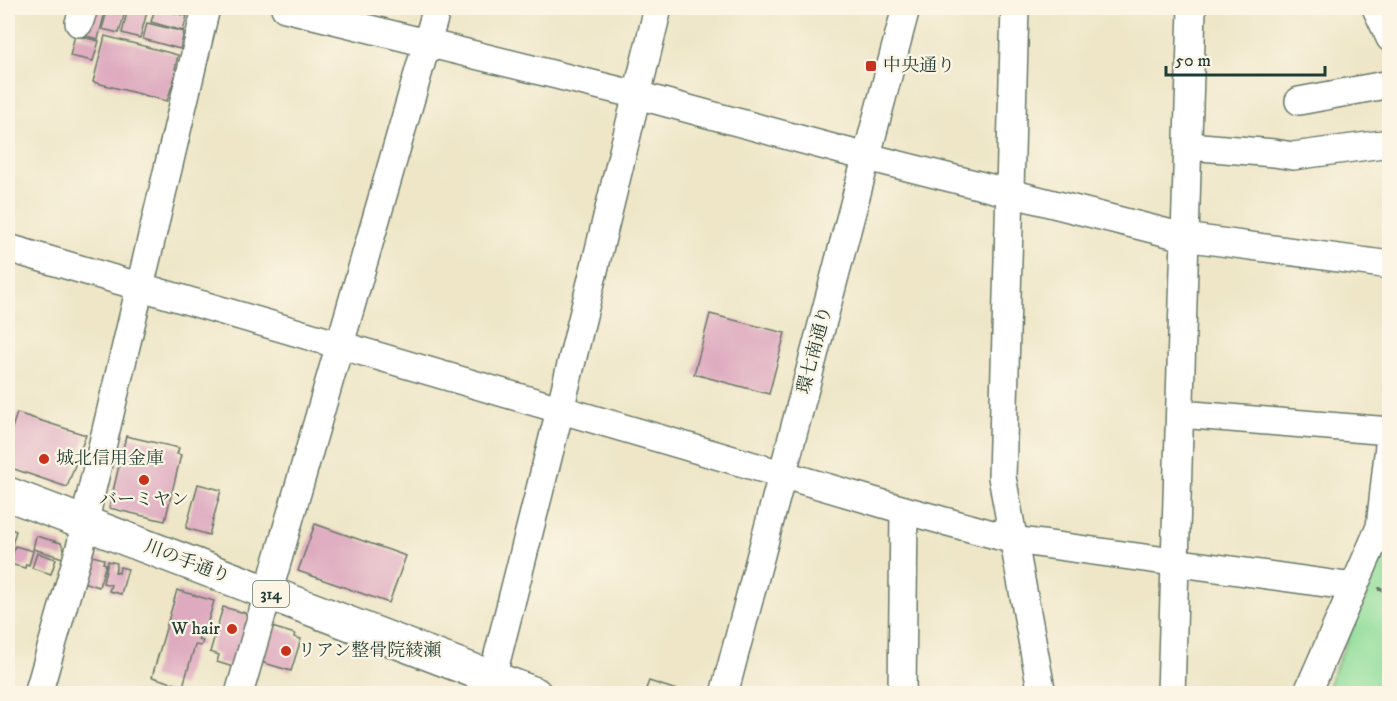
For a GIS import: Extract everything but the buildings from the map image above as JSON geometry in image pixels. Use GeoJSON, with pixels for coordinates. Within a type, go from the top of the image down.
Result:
{"type":"FeatureCollection","features":[{"type":"Feature","properties":{"kind":"main road","name":"川の手通り"},"geometry":{"type":"LineString","coordinates":[[8,494],[268,593],[490,685],[536,693]]}},
{"type":"Feature","properties":{"kind":"street"},"geometry":{"type":"LineString","coordinates":[[38,693],[85,524],[206,8]]}},
{"type":"Feature","properties":{"kind":"street"},"geometry":{"type":"LineString","coordinates":[[285,8],[637,95],[1184,237],[1389,265]]}},
{"type":"Feature","properties":{"kind":"street"},"geometry":{"type":"LineString","coordinates":[[239,693],[437,8]]}},
{"type":"Feature","properties":{"kind":"street"},"geometry":{"type":"LineString","coordinates":[[490,685],[658,8]]}},
{"type":"Feature","properties":{"kind":"street","name":"環七南通り"},"geometry":{"type":"LineString","coordinates":[[724,693],[906,8]]}},
{"type":"Feature","properties":{"kind":"street"},"geometry":{"type":"LineString","coordinates":[[1015,8],[1008,193],[1002,477],[1042,693]]}},
{"type":"Feature","properties":{"kind":"street"},"geometry":{"type":"LineString","coordinates":[[1171,693],[1192,8]]}},
{"type":"Feature","properties":{"kind":"street"},"geometry":{"type":"LineString","coordinates":[[1376,8],[1389,38]]}},
{"type":"Feature","properties":{"kind":"street"},"geometry":{"type":"LineString","coordinates":[[1299,101],[1389,84]]}},
{"type":"Feature","properties":{"kind":"street"},"geometry":{"type":"LineString","coordinates":[[1188,146],[1293,156],[1389,143]]}},
{"type":"Feature","properties":{"kind":"street"},"geometry":{"type":"LineString","coordinates":[[8,248],[904,510],[1014,540],[1350,587]]}},
{"type":"Feature","properties":{"kind":"street"},"geometry":{"type":"LineString","coordinates":[[1180,414],[1389,431]]}},
{"type":"Feature","properties":{"kind":"street"},"geometry":{"type":"LineString","coordinates":[[1307,693],[1350,587],[1380,527],[1389,436]]}},
{"type":"Feature","properties":{"kind":"street"},"geometry":{"type":"LineString","coordinates":[[902,693],[904,510]]}},
{"type":"Feature","properties":{"kind":"green space"},"geometry":{"type":"Polygon","coordinates":[[[1389,541],[1389,693],[1325,693],[1389,541]]]}},
{"type":"Feature","properties":{"kind":"place","name":"中央通り"},"geometry":{"type":"Point","coordinates":[871,66]}},
{"type":"Feature","properties":{"kind":"place","name":"城北信用金庫"},"geometry":{"type":"Point","coordinates":[44,459]}},
{"type":"Feature","properties":{"kind":"place","name":"バーミヤン"},"geometry":{"type":"Point","coordinates":[144,480]}},
{"type":"Feature","properties":{"kind":"place","name":"W hair"},"geometry":{"type":"Point","coordinates":[232,629]}},
{"type":"Feature","properties":{"kind":"place","name":"リアン整骨院綾瀬"},"geometry":{"type":"Point","coordinates":[286,651]}}]}
